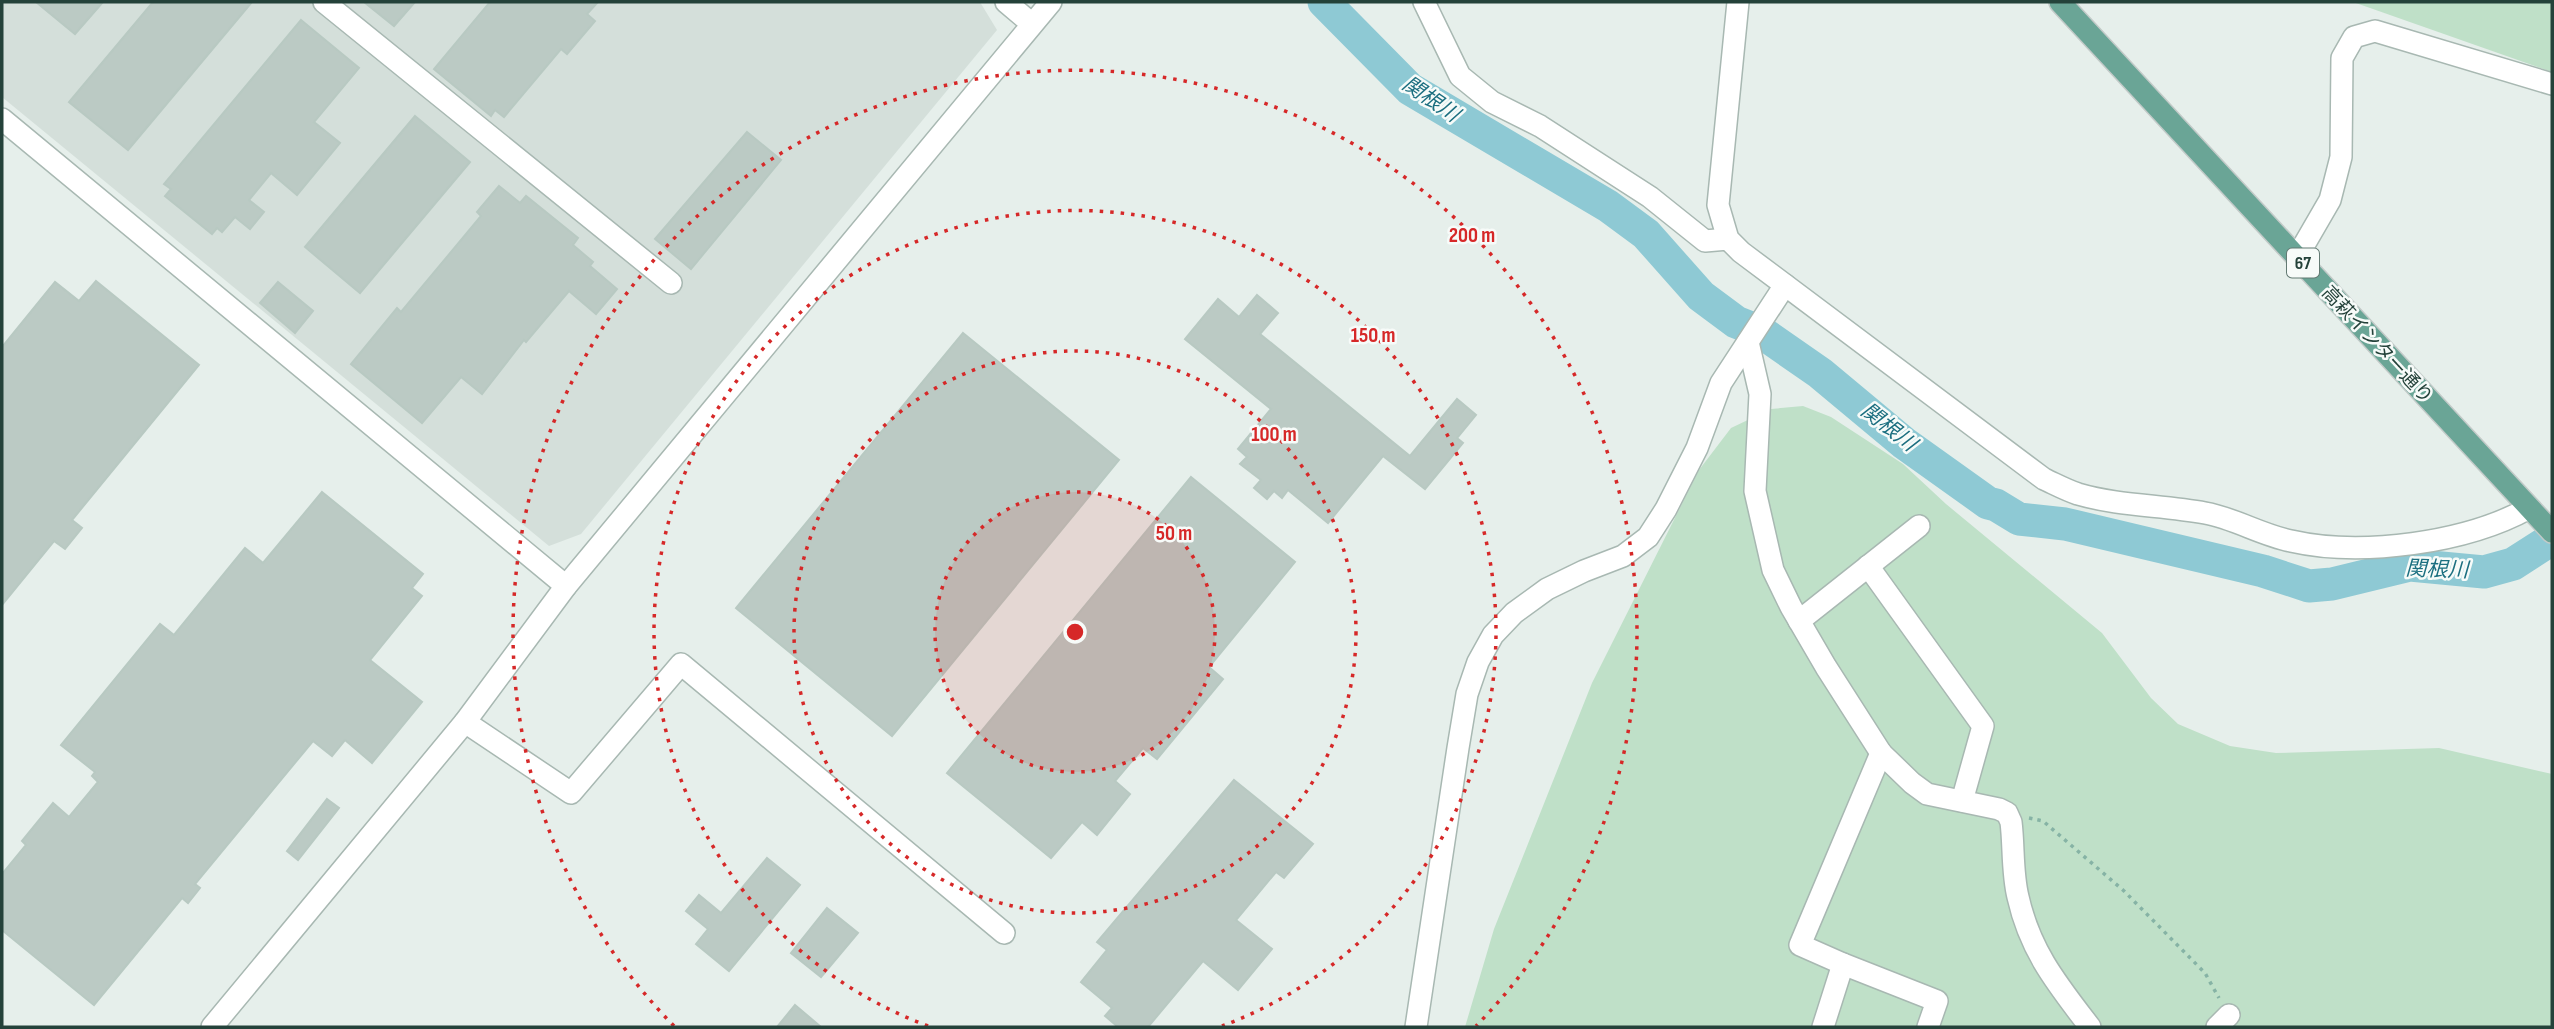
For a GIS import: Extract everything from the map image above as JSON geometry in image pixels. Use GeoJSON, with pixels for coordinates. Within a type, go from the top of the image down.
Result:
{"type":"FeatureCollection","features":[{"type":"Feature","properties":{"kind":"main road","name":"高萩インター通り"},"geometry":{"type":"LineString","coordinates":[[2060,2],[2549,528]]}},
{"type":"Feature","properties":{"kind":"street"},"geometry":{"type":"LineString","coordinates":[[324,2],[671,283]]}},
{"type":"Feature","properties":{"kind":"street"},"geometry":{"type":"LineString","coordinates":[[1006,2],[1032,24]]}},
{"type":"Feature","properties":{"kind":"street"},"geometry":{"type":"LineString","coordinates":[[212,1027],[465,722],[566,586],[1051,2]]}},
{"type":"Feature","properties":{"kind":"street"},"geometry":{"type":"LineString","coordinates":[[1424,2],[1460,76],[1492,102],[1540,126],[1650,197],[1705,241],[1728,239]]}},
{"type":"Feature","properties":{"kind":"street"},"geometry":{"type":"LineString","coordinates":[[1738,2],[1718,205],[1728,239],[1741,252],[2044,479],[2096,499],[2211,514],[2288,541],[2330,549],[2405,544],[2466,534],[2507,520],[2529,508]]}},
{"type":"Feature","properties":{"kind":"street"},"geometry":{"type":"LineString","coordinates":[[2297,257],[2330,200],[2341,158],[2342,58],[2354,37],[2375,31],[2552,84]]}},
{"type":"Feature","properties":{"kind":"street"},"geometry":{"type":"LineString","coordinates":[[2,119],[566,586]]}},
{"type":"Feature","properties":{"kind":"street"},"geometry":{"type":"LineString","coordinates":[[1416,1027],[1460,734],[1467,694],[1478,662],[1493,635],[1514,613],[1547,589],[1623,556],[1648,537],[1666,509],[1697,449],[1721,383],[1785,285]]}},
{"type":"Feature","properties":{"kind":"street"},"geometry":{"type":"LineString","coordinates":[[1748,342],[1760,394],[1755,491],[1773,570],[1799,621],[1881,753],[1927,794],[1999,808],[2007,813],[2011,822],[2017,894],[2030,939],[2052,978],[2090,1027]]}},
{"type":"Feature","properties":{"kind":"street"},"geometry":{"type":"LineString","coordinates":[[1799,621],[1919,526]]}},
{"type":"Feature","properties":{"kind":"street"},"geometry":{"type":"LineString","coordinates":[[1868,566],[1983,726],[1962,801]]}},
{"type":"Feature","properties":{"kind":"street"},"geometry":{"type":"LineString","coordinates":[[465,722],[571,793],[681,664],[1004,933]]}},
{"type":"Feature","properties":{"kind":"street"},"geometry":{"type":"LineString","coordinates":[[1881,753],[1800,945],[1937,1001],[1928,1027]]}},
{"type":"Feature","properties":{"kind":"street"},"geometry":{"type":"LineString","coordinates":[[1823,1027],[1843,964]]}},
{"type":"Feature","properties":{"kind":"path"},"geometry":{"type":"LineString","coordinates":[[2007,813],[2043,821],[2124,891],[2205,973],[2223,1021]]}},
{"type":"Feature","properties":{"kind":"shaded area"},"geometry":{"type":"Polygon","coordinates":[[[2,2],[980,2],[997,30],[581,534],[549,546],[2,97],[2,2]]]}},
{"type":"Feature","properties":{"kind":"green space"},"geometry":{"type":"Polygon","coordinates":[[[2353,2],[2552,2],[2552,72],[2353,2]]]}},
{"type":"Feature","properties":{"kind":"green space"},"geometry":{"type":"Polygon","coordinates":[[[1803,406],[1831,417],[1903,464],[1946,504],[2102,633],[2151,698],[2178,724],[2230,746],[2276,753],[2439,748],[2552,774],[2552,1027],[1465,1027],[1494,929],[1592,683],[1699,470],[1731,428],[1771,409],[1803,406]]]}},
{"type":"Feature","properties":{"kind":"building"},"geometry":{"type":"Polygon","coordinates":[[[36,2],[103,2],[75,34],[36,2]]]}},
{"type":"Feature","properties":{"kind":"building"},"geometry":{"type":"Polygon","coordinates":[[[153,2],[252,2],[128,150],[69,102],[153,2]]]}},
{"type":"Feature","properties":{"kind":"building"},"geometry":{"type":"Polygon","coordinates":[[[364,2],[415,2],[394,26],[364,2]]]}},
{"type":"Feature","properties":{"kind":"building"},"geometry":{"type":"Polygon","coordinates":[[[490,2],[598,2],[587,14],[595,21],[567,54],[561,49],[504,117],[495,110],[491,116],[434,69],[490,2]]]}},
{"type":"Feature","properties":{"kind":"building"},"geometry":{"type":"Polygon","coordinates":[[[301,20],[359,68],[314,122],[340,143],[297,195],[271,173],[249,200],[264,212],[250,229],[235,217],[222,232],[217,228],[212,234],[165,196],[171,189],[164,184],[301,20]]]}},
{"type":"Feature","properties":{"kind":"building"},"geometry":{"type":"Polygon","coordinates":[[[415,116],[470,162],[360,293],[305,247],[415,116]]]}},
{"type":"Feature","properties":{"kind":"building"},"geometry":{"type":"Polygon","coordinates":[[[747,132],[781,160],[691,269],[655,239],[747,132]]]}},
{"type":"Feature","properties":{"kind":"building"},"geometry":{"type":"Polygon","coordinates":[[[499,186],[520,203],[526,196],[578,238],[573,245],[593,262],[590,266],[617,289],[596,314],[569,291],[526,342],[524,340],[482,394],[461,377],[422,423],[351,364],[397,308],[401,312],[481,216],[477,212],[499,186]]]}},
{"type":"Feature","properties":{"kind":"building"},"geometry":{"type":"Polygon","coordinates":[[[96,281],[199,365],[72,520],[82,528],[65,549],[54,541],[2,605],[2,347],[55,282],[79,301],[96,281]]]}},
{"type":"Feature","properties":{"kind":"building"},"geometry":{"type":"Polygon","coordinates":[[[278,282],[313,311],[295,333],[260,303],[278,282]]]}},
{"type":"Feature","properties":{"kind":"building"},"geometry":{"type":"Polygon","coordinates":[[[1257,295],[1278,313],[1260,334],[1410,456],[1457,399],[1476,415],[1457,438],[1463,443],[1425,489],[1383,456],[1328,523],[1288,490],[1282,498],[1274,491],[1267,499],[1254,488],[1261,480],[1240,464],[1247,457],[1238,449],[1271,409],[1185,339],[1218,299],[1239,317],[1257,295]]]}},
{"type":"Feature","properties":{"kind":"building"},"geometry":{"type":"Polygon","coordinates":[[[963,333],[1119,460],[892,736],[736,608],[963,333]]]}},
{"type":"Feature","properties":{"kind":"building"},"geometry":{"type":"Polygon","coordinates":[[[1191,477],[1295,562],[1209,667],[1223,679],[1157,759],[1143,748],[1115,781],[1130,794],[1097,835],[1082,822],[1051,858],[947,773],[1191,477]]]}},
{"type":"Feature","properties":{"kind":"building"},"geometry":{"type":"Polygon","coordinates":[[[322,492],[423,574],[412,588],[422,596],[370,660],[422,702],[372,763],[345,740],[332,756],[313,741],[195,884],[200,888],[188,903],[182,898],[94,1005],[2,930],[2,874],[26,845],[22,841],[53,803],[69,817],[98,782],[92,776],[95,772],[61,745],[160,624],[174,635],[245,548],[263,563],[322,492]]]}},
{"type":"Feature","properties":{"kind":"building"},"geometry":{"type":"Polygon","coordinates":[[[1234,780],[1313,844],[1284,878],[1276,872],[1236,920],[1272,949],[1238,990],[1203,961],[1148,1027],[1118,1027],[1105,1016],[1112,1008],[1081,982],[1107,950],[1097,942],[1234,780]]]}},
{"type":"Feature","properties":{"kind":"building"},"geometry":{"type":"Polygon","coordinates":[[[327,799],[339,808],[298,860],[287,851],[327,799]]]}},
{"type":"Feature","properties":{"kind":"building"},"geometry":{"type":"Polygon","coordinates":[[[767,858],[800,885],[729,971],[696,944],[708,929],[686,911],[699,895],[721,913],[767,858]]]}},
{"type":"Feature","properties":{"kind":"building"},"geometry":{"type":"Polygon","coordinates":[[[827,908],[858,933],[821,977],[791,953],[827,908]]]}},
{"type":"Feature","properties":{"kind":"building"},"geometry":{"type":"Polygon","coordinates":[[[795,1005],[821,1027],[777,1027],[795,1005]]]}},
{"type":"Feature","properties":{"kind":"waterway","name":"関根川"},"geometry":{"type":"LineString","coordinates":[[1324,2],[1410,89],[1608,206],[1646,234],[1701,296],[1736,322],[1761,332],[1820,373],[1904,443],[1988,503],[2019,519],[2065,524],[2263,571],[2309,586],[2332,584],[2410,565],[2484,572],[2513,564],[2552,539]]}}]}
